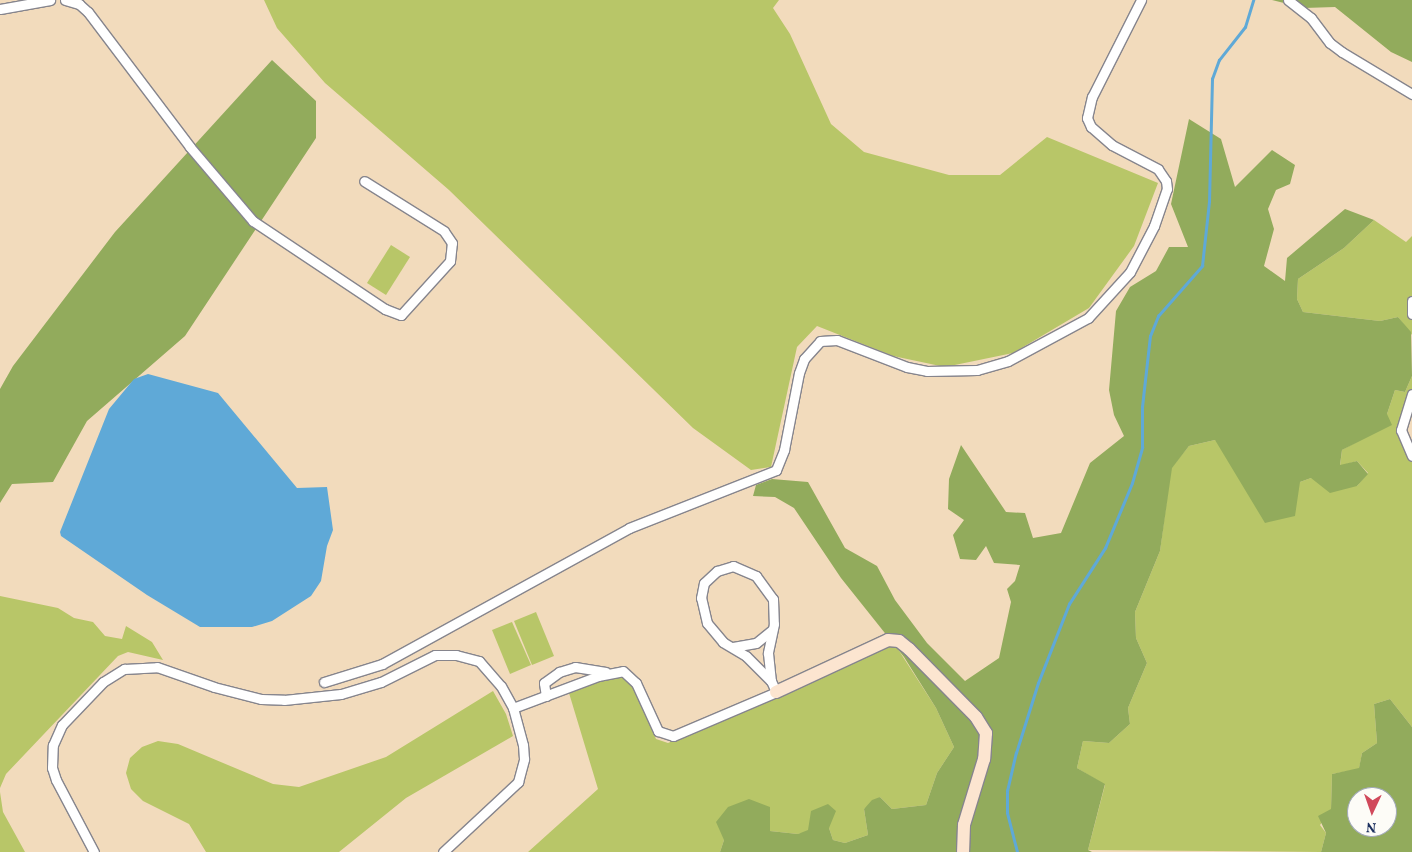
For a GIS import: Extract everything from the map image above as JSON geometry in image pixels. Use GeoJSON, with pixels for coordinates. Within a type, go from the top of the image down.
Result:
{"type":"FeatureCollection","features":[{"type":"Feature","properties":{"kind":"street"},"geometry":{"type":"LineString","coordinates":[[0,9],[50,0]]}},
{"type":"Feature","properties":{"kind":"street"},"geometry":{"type":"LineString","coordinates":[[65,0],[79,4],[88,12],[190,147],[253,221],[386,309],[401,315],[450,261],[452,243],[444,231],[364,181]]}},
{"type":"Feature","properties":{"kind":"street"},"geometry":{"type":"LineString","coordinates":[[324,682],[382,664],[629,528],[776,470],[784,450],[800,368],[804,359],[822,340],[837,340],[907,367],[942,372],[977,370],[1008,361],[1073,328],[1093,313],[1130,272],[1154,226],[1167,189],[1166,181],[1158,169],[1112,145],[1098,135],[1087,118],[1092,97],[1141,0]]}},
{"type":"Feature","properties":{"kind":"street"},"geometry":{"type":"LineString","coordinates":[[1288,0],[1311,18],[1336,48],[1412,94]]}},
{"type":"Feature","properties":{"kind":"street"},"geometry":{"type":"LineString","coordinates":[[1412,301],[1412,314]]}},
{"type":"Feature","properties":{"kind":"street"},"geometry":{"type":"LineString","coordinates":[[1412,394],[1401,430],[1412,456]]}},
{"type":"Feature","properties":{"kind":"street"},"geometry":{"type":"LineString","coordinates":[[725,567],[748,570],[767,588],[774,606],[768,653],[773,687],[746,656],[730,647],[707,623],[701,598],[704,583],[725,567]]}},
{"type":"Feature","properties":{"kind":"street"},"geometry":{"type":"LineString","coordinates":[[730,647],[746,647],[772,630]]}},
{"type":"Feature","properties":{"kind":"street"},"geometry":{"type":"LineString","coordinates":[[512,708],[609,673],[623,671],[632,677],[656,728],[668,736],[773,687],[888,640],[899,641],[976,717],[986,732],[984,759],[964,825],[962,852]]}},
{"type":"Feature","properties":{"kind":"street"},"geometry":{"type":"LineString","coordinates":[[94,852],[56,780],[52,768],[53,745],[62,725],[103,682],[124,669],[158,667],[214,687],[261,698],[284,700],[341,694],[381,682],[435,655],[456,654],[479,661],[500,686],[512,708],[524,745],[524,759],[518,782],[443,852]]}},
{"type":"Feature","properties":{"kind":"street"},"geometry":{"type":"LineString","coordinates":[[546,696],[544,683],[558,672],[575,668],[609,673]]}},
{"type":"Feature","properties":{"kind":"green space"},"geometry":{"type":"Polygon","coordinates":[[[264,0],[779,0],[773,8],[790,34],[831,124],[864,152],[949,175],[1000,175],[1047,137],[1158,183],[1134,246],[1089,308],[1013,353],[945,367],[893,356],[817,326],[797,347],[771,467],[751,470],[693,428],[449,190],[325,83],[277,28],[264,0]]]}},
{"type":"Feature","properties":{"kind":"green space"},"geometry":{"type":"Polygon","coordinates":[[[1272,0],[1412,0],[1412,62],[1391,52],[1335,7],[1304,8],[1272,0]]]}},
{"type":"Feature","properties":{"kind":"green space"},"geometry":{"type":"Polygon","coordinates":[[[272,60],[316,101],[316,138],[185,336],[87,421],[53,482],[12,484],[0,503],[0,389],[13,366],[115,232],[272,60]]]}},
{"type":"Feature","properties":{"kind":"green space"},"geometry":{"type":"Polygon","coordinates":[[[1189,119],[1221,139],[1235,187],[1272,150],[1295,165],[1290,184],[1276,190],[1268,209],[1274,229],[1264,266],[1285,281],[1287,258],[1345,209],[1374,220],[1344,248],[1298,279],[1297,299],[1303,312],[1380,321],[1398,317],[1411,332],[1412,376],[1405,392],[1395,390],[1387,414],[1392,425],[1342,450],[1340,465],[1357,461],[1368,474],[1357,486],[1330,493],[1311,478],[1300,482],[1295,516],[1265,523],[1215,440],[1189,446],[1172,468],[1160,551],[1135,612],[1136,638],[1147,663],[1128,708],[1130,724],[1109,743],[1083,741],[1077,768],[1105,784],[1088,850],[1092,852],[720,852],[724,840],[716,822],[728,807],[749,799],[770,807],[770,831],[798,834],[808,830],[811,811],[828,804],[836,811],[829,828],[833,840],[845,843],[868,835],[864,809],[872,800],[880,797],[892,809],[926,805],[937,773],[954,747],[936,708],[904,657],[841,578],[794,508],[775,497],[753,496],[756,485],[772,479],[808,482],[845,548],[877,566],[895,600],[927,643],[965,681],[999,658],[1011,602],[1007,589],[1015,581],[1020,565],[994,563],[986,546],[976,560],[960,559],[953,535],[964,520],[948,509],[949,479],[961,445],[1006,512],[1025,513],[1033,538],[1061,533],[1090,463],[1124,436],[1114,415],[1109,390],[1116,311],[1130,287],[1156,271],[1169,247],[1188,247],[1171,204],[1189,119]]]}},
{"type":"Feature","properties":{"kind":"green space"},"geometry":{"type":"Polygon","coordinates":[[[1374,220],[1406,242],[1412,236],[1412,335],[1398,317],[1380,321],[1303,312],[1297,299],[1298,279],[1344,248],[1374,220]]]}},
{"type":"Feature","properties":{"kind":"green space"},"geometry":{"type":"Polygon","coordinates":[[[391,245],[410,257],[386,295],[367,283],[391,245]]]}},
{"type":"Feature","properties":{"kind":"green space"},"geometry":{"type":"Polygon","coordinates":[[[1412,376],[1412,403],[1402,418],[1412,456],[1412,727],[1390,699],[1374,704],[1377,743],[1362,753],[1359,769],[1332,774],[1331,810],[1320,825],[1326,833],[1321,852],[1088,850],[1105,785],[1077,768],[1083,741],[1109,743],[1130,724],[1128,708],[1147,663],[1136,638],[1135,612],[1160,551],[1171,468],[1189,446],[1215,440],[1300,482],[1311,478],[1357,486],[1368,473],[1357,461],[1340,466],[1342,450],[1360,440],[1387,414],[1395,390],[1405,392],[1412,376]]]}},
{"type":"Feature","properties":{"kind":"green space"},"geometry":{"type":"Polygon","coordinates":[[[0,596],[58,608],[74,618],[93,622],[105,636],[122,639],[126,626],[152,642],[163,660],[128,652],[118,656],[6,774],[0,788],[0,596]]]}},
{"type":"Feature","properties":{"kind":"green space"},"geometry":{"type":"Polygon","coordinates":[[[536,612],[554,656],[532,665],[514,621],[536,612]]]}},
{"type":"Feature","properties":{"kind":"green space"},"geometry":{"type":"Polygon","coordinates":[[[512,622],[531,665],[510,674],[492,630],[512,622]]]}},
{"type":"Feature","properties":{"kind":"green space"},"geometry":{"type":"Polygon","coordinates":[[[894,643],[936,708],[954,747],[937,773],[926,805],[892,809],[880,797],[864,809],[868,835],[845,843],[833,840],[829,828],[798,834],[770,831],[724,840],[720,852],[528,852],[598,789],[569,693],[612,676],[626,677],[633,686],[656,739],[668,743],[894,643]]]}},
{"type":"Feature","properties":{"kind":"green space"},"geometry":{"type":"Polygon","coordinates":[[[493,691],[506,714],[513,736],[406,798],[339,852],[206,852],[189,824],[143,801],[131,789],[126,773],[130,758],[142,747],[158,741],[178,744],[273,784],[299,787],[386,757],[493,691]]]}},
{"type":"Feature","properties":{"kind":"green space"},"geometry":{"type":"Polygon","coordinates":[[[1390,699],[1412,727],[1412,852],[1321,852],[1326,833],[1318,816],[1331,809],[1332,774],[1359,768],[1362,753],[1377,743],[1374,704],[1390,699]]]}},
{"type":"Feature","properties":{"kind":"green space"},"geometry":{"type":"Polygon","coordinates":[[[0,792],[3,812],[25,852],[0,852],[0,792]]]}},
{"type":"Feature","properties":{"kind":"water"},"geometry":{"type":"Polygon","coordinates":[[[148,374],[218,393],[297,488],[327,487],[333,530],[327,546],[321,581],[311,596],[272,621],[252,627],[200,627],[147,595],[61,536],[60,532],[109,409],[134,379],[148,374]]]}},
{"type":"Feature","properties":{"kind":"waterway"},"geometry":{"type":"LineString","coordinates":[[1017,852],[1007,813],[1007,791],[1016,753],[1038,683],[1069,604],[1105,548],[1132,483],[1142,447],[1142,407],[1150,336],[1158,316],[1202,266],[1209,202],[1212,79],[1219,60],[1245,27],[1253,0]]}}]}
